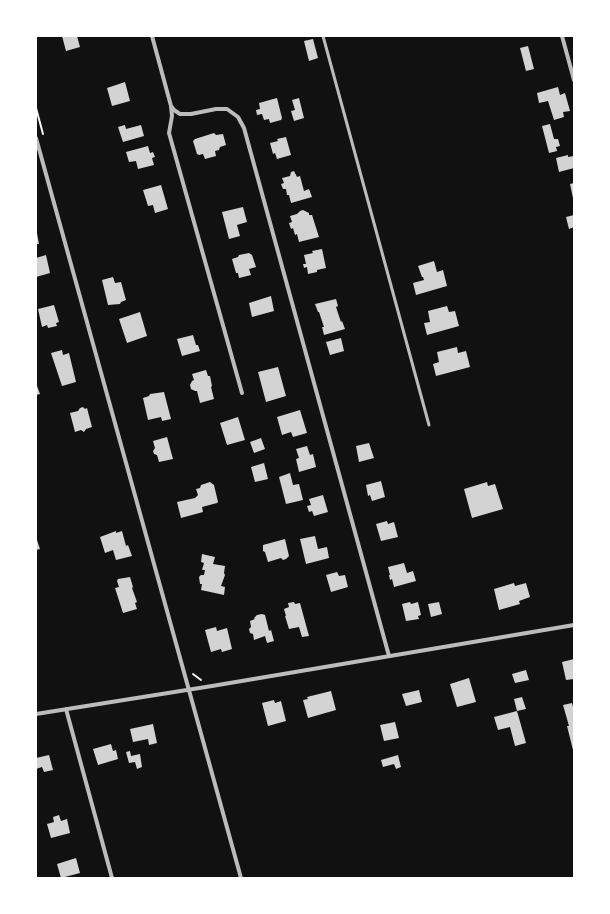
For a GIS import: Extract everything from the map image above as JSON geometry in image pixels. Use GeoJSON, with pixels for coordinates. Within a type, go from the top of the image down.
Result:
{"type":"FeatureCollection","features":[{"type":"Feature","properties":{"kind":"street"},"geometry":{"type":"LineString","coordinates":[[152,36],[171,106],[172,116],[170,133],[242,393]]}},
{"type":"Feature","properties":{"kind":"street"},"geometry":{"type":"LineString","coordinates":[[562,36],[574,80]]}},
{"type":"Feature","properties":{"kind":"street"},"geometry":{"type":"LineString","coordinates":[[171,106],[177,112],[191,114],[216,109],[227,109],[235,113],[242,122],[389,656]]}},
{"type":"Feature","properties":{"kind":"street"},"geometry":{"type":"LineString","coordinates":[[36,138],[241,878]]}},
{"type":"Feature","properties":{"kind":"street"},"geometry":{"type":"LineString","coordinates":[[36,714],[574,625]]}},
{"type":"Feature","properties":{"kind":"street"},"geometry":{"type":"LineString","coordinates":[[66,709],[112,878]]}},
{"type":"Feature","properties":{"kind":"lane"},"geometry":{"type":"LineString","coordinates":[[323,36],[429,425]]}},
{"type":"Feature","properties":{"kind":"building"},"geometry":{"type":"Polygon","coordinates":[[[62,36],[77,36],[80,47],[66,51],[62,36]]]}},
{"type":"Feature","properties":{"kind":"building"},"geometry":{"type":"Polygon","coordinates":[[[313,39],[318,58],[309,61],[304,41],[313,39]]]}},
{"type":"Feature","properties":{"kind":"building"},"geometry":{"type":"Polygon","coordinates":[[[528,46],[534,69],[526,71],[520,48],[528,46]]]}},
{"type":"Feature","properties":{"kind":"building"},"geometry":{"type":"Polygon","coordinates":[[[125,82],[130,101],[112,106],[107,88],[125,82]]]}},
{"type":"Feature","properties":{"kind":"building"},"geometry":{"type":"Polygon","coordinates":[[[558,87],[560,95],[565,93],[570,111],[563,112],[564,117],[554,120],[548,101],[539,103],[537,93],[558,87]]]}},
{"type":"Feature","properties":{"kind":"building"},"geometry":{"type":"Polygon","coordinates":[[[277,98],[282,118],[281,120],[270,123],[269,119],[264,120],[262,114],[257,115],[256,110],[260,109],[259,103],[277,98]]]}},
{"type":"Feature","properties":{"kind":"building"},"geometry":{"type":"Polygon","coordinates":[[[299,98],[304,118],[294,121],[291,111],[295,110],[292,100],[299,98]]]}},
{"type":"Feature","properties":{"kind":"building"},"geometry":{"type":"Polygon","coordinates":[[[550,124],[554,139],[558,139],[560,146],[556,147],[557,151],[549,153],[542,126],[550,124]]]}},
{"type":"Feature","properties":{"kind":"building"},"geometry":{"type":"Polygon","coordinates":[[[125,125],[126,129],[141,125],[144,136],[123,142],[118,127],[125,125]]]}},
{"type":"Feature","properties":{"kind":"building"},"geometry":{"type":"Polygon","coordinates":[[[214,133],[216,135],[223,134],[226,145],[215,151],[216,156],[205,159],[203,154],[197,154],[193,141],[214,133]]]}},
{"type":"Feature","properties":{"kind":"building"},"geometry":{"type":"Polygon","coordinates":[[[286,137],[291,155],[277,159],[275,153],[273,154],[270,143],[278,141],[277,139],[286,137]]]}},
{"type":"Feature","properties":{"kind":"building"},"geometry":{"type":"Polygon","coordinates":[[[148,146],[150,153],[153,152],[155,157],[152,158],[154,165],[138,169],[136,161],[129,162],[126,152],[148,146]]]}},
{"type":"Feature","properties":{"kind":"building"},"geometry":{"type":"Polygon","coordinates":[[[568,155],[568,157],[574,156],[574,168],[559,172],[556,158],[568,155]]]}},
{"type":"Feature","properties":{"kind":"building"},"geometry":{"type":"Polygon","coordinates":[[[294,171],[297,177],[300,176],[304,191],[309,189],[312,197],[291,203],[286,189],[283,189],[281,184],[284,183],[282,178],[290,176],[291,172],[294,171]]]}},
{"type":"Feature","properties":{"kind":"building"},"geometry":{"type":"Polygon","coordinates":[[[574,183],[574,198],[573,198],[570,184],[574,183]]]}},
{"type":"Feature","properties":{"kind":"building"},"geometry":{"type":"Polygon","coordinates":[[[161,185],[168,209],[155,213],[153,205],[148,206],[143,190],[161,185]]]}},
{"type":"Feature","properties":{"kind":"building"},"geometry":{"type":"Polygon","coordinates":[[[243,207],[247,222],[237,225],[240,236],[229,239],[222,212],[243,207]]]}},
{"type":"Feature","properties":{"kind":"building"},"geometry":{"type":"Polygon","coordinates":[[[303,210],[309,213],[309,215],[312,215],[319,237],[299,242],[297,234],[295,235],[293,228],[291,229],[289,223],[292,222],[290,216],[303,210]]]}},
{"type":"Feature","properties":{"kind":"building"},"geometry":{"type":"Polygon","coordinates":[[[574,215],[574,227],[569,229],[566,217],[574,215]]]}},
{"type":"Feature","properties":{"kind":"building"},"geometry":{"type":"Polygon","coordinates":[[[37,233],[39,244],[36,244],[37,233]]]}},
{"type":"Feature","properties":{"kind":"building"},"geometry":{"type":"Polygon","coordinates":[[[322,249],[326,268],[308,274],[307,267],[304,268],[303,264],[306,264],[304,255],[313,253],[312,251],[322,249]]]}},
{"type":"Feature","properties":{"kind":"building"},"geometry":{"type":"Polygon","coordinates":[[[249,253],[252,255],[256,267],[249,269],[251,275],[239,278],[232,259],[238,257],[239,255],[249,253]]]}},
{"type":"Feature","properties":{"kind":"building"},"geometry":{"type":"Polygon","coordinates":[[[46,255],[50,273],[36,277],[36,258],[46,255]]]}},
{"type":"Feature","properties":{"kind":"building"},"geometry":{"type":"Polygon","coordinates":[[[434,261],[437,272],[443,270],[447,286],[416,295],[413,283],[424,280],[418,266],[434,261]]]}},
{"type":"Feature","properties":{"kind":"building"},"geometry":{"type":"Polygon","coordinates":[[[113,277],[115,283],[121,282],[126,300],[120,304],[108,305],[102,280],[113,277]]]}},
{"type":"Feature","properties":{"kind":"building"},"geometry":{"type":"Polygon","coordinates":[[[271,296],[274,311],[252,317],[249,303],[271,296]]]}},
{"type":"Feature","properties":{"kind":"building"},"geometry":{"type":"Polygon","coordinates":[[[336,299],[338,306],[336,307],[345,329],[324,335],[322,327],[324,327],[315,304],[336,299]]]}},
{"type":"Feature","properties":{"kind":"building"},"geometry":{"type":"Polygon","coordinates":[[[54,305],[59,322],[56,323],[57,326],[48,328],[47,325],[42,327],[38,309],[54,305]]]}},
{"type":"Feature","properties":{"kind":"building"},"geometry":{"type":"Polygon","coordinates":[[[447,306],[449,312],[455,311],[459,326],[427,335],[424,323],[430,322],[428,311],[447,306]]]}},
{"type":"Feature","properties":{"kind":"building"},"geometry":{"type":"Polygon","coordinates":[[[140,312],[147,336],[127,343],[119,319],[140,312]]]}},
{"type":"Feature","properties":{"kind":"building"},"geometry":{"type":"Polygon","coordinates":[[[193,335],[196,345],[198,345],[200,351],[182,356],[177,339],[193,335]]]}},
{"type":"Feature","properties":{"kind":"building"},"geometry":{"type":"Polygon","coordinates":[[[341,338],[344,351],[330,355],[326,342],[341,338]]]}},
{"type":"Feature","properties":{"kind":"building"},"geometry":{"type":"Polygon","coordinates":[[[457,347],[458,353],[466,351],[470,367],[436,376],[433,364],[439,362],[437,352],[457,347]]]}},
{"type":"Feature","properties":{"kind":"building"},"geometry":{"type":"Polygon","coordinates":[[[62,350],[63,355],[69,353],[76,382],[62,386],[51,353],[62,350]]]}},
{"type":"Feature","properties":{"kind":"building"},"geometry":{"type":"Polygon","coordinates":[[[278,367],[286,396],[266,402],[258,372],[278,367]]]}},
{"type":"Feature","properties":{"kind":"building"},"geometry":{"type":"Polygon","coordinates":[[[206,370],[208,376],[210,376],[214,399],[200,403],[197,391],[191,389],[190,385],[194,380],[192,374],[206,370]]]}},
{"type":"Feature","properties":{"kind":"building"},"geometry":{"type":"Polygon","coordinates":[[[36,383],[40,394],[36,395],[36,383]]]}},
{"type":"Feature","properties":{"kind":"building"},"geometry":{"type":"Polygon","coordinates":[[[164,392],[171,419],[162,421],[161,417],[148,420],[143,398],[149,396],[150,394],[164,392]]]}},
{"type":"Feature","properties":{"kind":"building"},"geometry":{"type":"Polygon","coordinates":[[[83,407],[85,409],[87,408],[92,427],[86,429],[84,432],[81,430],[75,432],[70,413],[78,411],[83,407]]]}},
{"type":"Feature","properties":{"kind":"building"},"geometry":{"type":"Polygon","coordinates":[[[300,410],[307,433],[293,437],[291,432],[282,435],[277,417],[300,410]]]}},
{"type":"Feature","properties":{"kind":"building"},"geometry":{"type":"Polygon","coordinates":[[[238,417],[245,440],[227,445],[220,423],[238,417]]]}},
{"type":"Feature","properties":{"kind":"building"},"geometry":{"type":"Polygon","coordinates":[[[167,437],[173,459],[159,462],[157,455],[154,454],[153,451],[155,448],[153,441],[167,437]]]}},
{"type":"Feature","properties":{"kind":"building"},"geometry":{"type":"Polygon","coordinates":[[[261,438],[265,449],[254,453],[250,442],[261,438]]]}},
{"type":"Feature","properties":{"kind":"building"},"geometry":{"type":"Polygon","coordinates":[[[369,443],[374,458],[359,462],[356,446],[369,443]]]}},
{"type":"Feature","properties":{"kind":"building"},"geometry":{"type":"Polygon","coordinates":[[[307,446],[310,455],[313,454],[316,467],[299,472],[296,459],[299,458],[296,449],[307,446]]]}},
{"type":"Feature","properties":{"kind":"building"},"geometry":{"type":"Polygon","coordinates":[[[264,463],[268,479],[255,482],[251,467],[264,463]]]}},
{"type":"Feature","properties":{"kind":"building"},"geometry":{"type":"Polygon","coordinates":[[[290,473],[293,485],[299,484],[303,500],[286,504],[279,477],[290,473]]]}},
{"type":"Feature","properties":{"kind":"building"},"geometry":{"type":"Polygon","coordinates":[[[381,481],[385,497],[372,501],[370,495],[368,496],[366,485],[381,481]]]}},
{"type":"Feature","properties":{"kind":"building"},"geometry":{"type":"Polygon","coordinates":[[[210,482],[214,485],[218,502],[202,507],[203,512],[181,518],[177,502],[195,498],[198,495],[196,489],[200,488],[201,485],[210,482]]]}},
{"type":"Feature","properties":{"kind":"building"},"geometry":{"type":"Polygon","coordinates":[[[487,482],[488,486],[495,484],[503,509],[472,518],[464,489],[487,482]]]}},
{"type":"Feature","properties":{"kind":"building"},"geometry":{"type":"Polygon","coordinates":[[[323,495],[328,512],[314,516],[312,511],[309,512],[307,506],[311,505],[309,499],[323,495]]]}},
{"type":"Feature","properties":{"kind":"building"},"geometry":{"type":"Polygon","coordinates":[[[387,521],[388,524],[394,522],[398,537],[381,541],[376,524],[387,521]]]}},
{"type":"Feature","properties":{"kind":"building"},"geometry":{"type":"Polygon","coordinates":[[[116,531],[116,533],[122,531],[126,546],[128,545],[132,556],[116,560],[113,550],[105,553],[100,537],[116,531]]]}},
{"type":"Feature","properties":{"kind":"building"},"geometry":{"type":"Polygon","coordinates":[[[315,536],[318,549],[327,547],[329,558],[306,564],[300,539],[315,536]]]}},
{"type":"Feature","properties":{"kind":"building"},"geometry":{"type":"Polygon","coordinates":[[[36,537],[40,549],[36,550],[36,537]]]}},
{"type":"Feature","properties":{"kind":"building"},"geometry":{"type":"Polygon","coordinates":[[[285,539],[289,556],[283,560],[281,558],[268,562],[265,552],[263,551],[263,545],[285,539]]]}},
{"type":"Feature","properties":{"kind":"building"},"geometry":{"type":"Polygon","coordinates":[[[202,554],[215,557],[213,564],[225,566],[225,575],[221,586],[225,587],[224,595],[201,590],[202,584],[200,584],[199,577],[204,575],[205,570],[202,570],[204,563],[201,562],[202,554]]]}},
{"type":"Feature","properties":{"kind":"building"},"geometry":{"type":"Polygon","coordinates":[[[404,563],[407,573],[413,571],[416,581],[394,587],[392,579],[390,580],[388,567],[404,563]]]}},
{"type":"Feature","properties":{"kind":"building"},"geometry":{"type":"Polygon","coordinates":[[[337,572],[339,576],[345,575],[348,587],[331,592],[326,575],[337,572]]]}},
{"type":"Feature","properties":{"kind":"building"},"geometry":{"type":"Polygon","coordinates":[[[130,577],[137,602],[135,603],[137,609],[123,613],[115,588],[119,587],[117,581],[118,579],[130,577]]]}},
{"type":"Feature","properties":{"kind":"building"},"geometry":{"type":"Polygon","coordinates":[[[514,583],[515,586],[526,583],[530,597],[519,601],[520,604],[499,610],[494,589],[514,583]]]}},
{"type":"Feature","properties":{"kind":"building"},"geometry":{"type":"Polygon","coordinates":[[[294,602],[295,604],[300,603],[309,636],[302,637],[299,627],[289,629],[284,609],[289,607],[288,603],[294,602]]]}},
{"type":"Feature","properties":{"kind":"building"},"geometry":{"type":"Polygon","coordinates":[[[410,602],[411,604],[418,602],[421,615],[418,616],[419,619],[406,621],[402,604],[410,602]]]}},
{"type":"Feature","properties":{"kind":"building"},"geometry":{"type":"Polygon","coordinates":[[[439,602],[442,614],[431,617],[428,604],[439,602]]]}},
{"type":"Feature","properties":{"kind":"building"},"geometry":{"type":"Polygon","coordinates":[[[257,615],[265,615],[269,631],[271,630],[274,641],[267,643],[265,636],[254,640],[253,634],[250,633],[250,621],[255,619],[254,618],[257,615]]]}},
{"type":"Feature","properties":{"kind":"building"},"geometry":{"type":"Polygon","coordinates":[[[216,627],[217,631],[227,628],[232,649],[222,652],[221,649],[211,652],[205,630],[216,627]]]}},
{"type":"Feature","properties":{"kind":"building"},"geometry":{"type":"Polygon","coordinates":[[[574,659],[574,679],[566,680],[562,662],[574,659]]]}},
{"type":"Feature","properties":{"kind":"building"},"geometry":{"type":"Polygon","coordinates":[[[526,670],[529,680],[515,683],[512,674],[526,670]]]}},
{"type":"Feature","properties":{"kind":"building"},"geometry":{"type":"Polygon","coordinates":[[[469,678],[476,702],[457,707],[450,684],[469,678]]]}},
{"type":"Feature","properties":{"kind":"building"},"geometry":{"type":"Polygon","coordinates":[[[419,690],[422,702],[406,706],[402,694],[419,690]]]}},
{"type":"Feature","properties":{"kind":"building"},"geometry":{"type":"Polygon","coordinates":[[[331,691],[336,710],[308,718],[303,700],[308,699],[307,697],[331,691]]]}},
{"type":"Feature","properties":{"kind":"building"},"geometry":{"type":"Polygon","coordinates":[[[522,697],[526,709],[517,711],[514,699],[522,697]]]}},
{"type":"Feature","properties":{"kind":"building"},"geometry":{"type":"Polygon","coordinates":[[[274,700],[275,703],[281,701],[286,721],[268,726],[262,703],[274,700]]]}},
{"type":"Feature","properties":{"kind":"building"},"geometry":{"type":"Polygon","coordinates":[[[572,703],[574,711],[573,750],[567,726],[569,726],[563,705],[572,703]]]}},
{"type":"Feature","properties":{"kind":"building"},"geometry":{"type":"Polygon","coordinates":[[[517,711],[526,743],[515,746],[510,727],[498,730],[494,717],[517,711]]]}},
{"type":"Feature","properties":{"kind":"building"},"geometry":{"type":"Polygon","coordinates":[[[395,722],[399,738],[384,741],[380,725],[395,722]]]}},
{"type":"Feature","properties":{"kind":"building"},"geometry":{"type":"Polygon","coordinates":[[[153,724],[157,743],[149,745],[148,739],[133,742],[130,729],[153,724]]]}},
{"type":"Feature","properties":{"kind":"building"},"geometry":{"type":"Polygon","coordinates":[[[111,744],[113,751],[116,750],[118,759],[98,765],[93,749],[111,744]]]}},
{"type":"Feature","properties":{"kind":"building"},"geometry":{"type":"Polygon","coordinates":[[[130,751],[131,756],[140,754],[142,767],[137,769],[135,762],[129,763],[126,752],[130,751]]]}},
{"type":"Feature","properties":{"kind":"building"},"geometry":{"type":"Polygon","coordinates":[[[49,755],[53,770],[44,772],[42,767],[36,769],[36,758],[49,755]]]}},
{"type":"Feature","properties":{"kind":"building"},"geometry":{"type":"Polygon","coordinates":[[[398,755],[401,767],[396,769],[394,764],[383,767],[381,760],[398,755]]]}},
{"type":"Feature","properties":{"kind":"building"},"geometry":{"type":"Polygon","coordinates":[[[59,815],[61,821],[67,819],[70,833],[51,838],[47,824],[54,822],[53,817],[59,815]]]}},
{"type":"Feature","properties":{"kind":"building"},"geometry":{"type":"Polygon","coordinates":[[[76,858],[80,873],[61,878],[57,864],[76,858]]]}}]}
